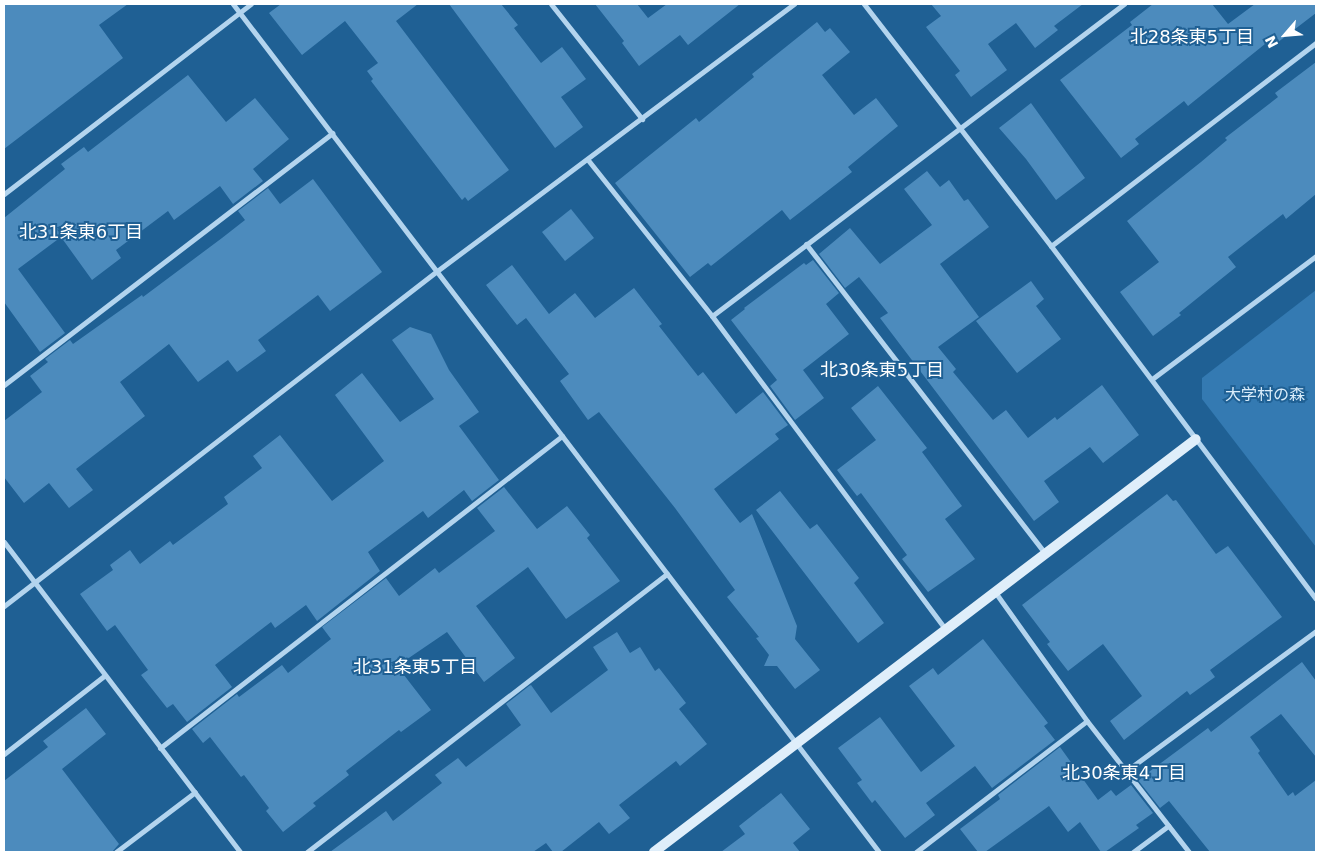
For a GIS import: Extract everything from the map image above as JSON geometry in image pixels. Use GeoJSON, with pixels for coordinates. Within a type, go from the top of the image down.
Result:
{"type":"FeatureCollection","features":[{"type":"Feature","properties":{"kind":"street"},"geometry":{"type":"LineString","coordinates":[[233,4],[879,852]]}},
{"type":"Feature","properties":{"kind":"street"},"geometry":{"type":"LineString","coordinates":[[4,194],[250,4]]}},
{"type":"Feature","properties":{"kind":"street"},"geometry":{"type":"LineString","coordinates":[[552,4],[642,119]]}},
{"type":"Feature","properties":{"kind":"street"},"geometry":{"type":"LineString","coordinates":[[4,606],[437,271],[588,160],[794,4]]}},
{"type":"Feature","properties":{"kind":"street"},"geometry":{"type":"LineString","coordinates":[[864,4],[1051,246],[1316,599]]}},
{"type":"Feature","properties":{"kind":"street"},"geometry":{"type":"LineString","coordinates":[[712,316],[1124,4]]}},
{"type":"Feature","properties":{"kind":"street"},"geometry":{"type":"LineString","coordinates":[[1051,246],[1316,44]]}},
{"type":"Feature","properties":{"kind":"street"},"geometry":{"type":"LineString","coordinates":[[4,385],[332,133]]}},
{"type":"Feature","properties":{"kind":"street"},"geometry":{"type":"LineString","coordinates":[[588,160],[712,316],[945,629]]}},
{"type":"Feature","properties":{"kind":"street"},"geometry":{"type":"LineString","coordinates":[[806,244],[1045,553]]}},
{"type":"Feature","properties":{"kind":"street"},"geometry":{"type":"LineString","coordinates":[[1152,379],[1316,256]]}},
{"type":"Feature","properties":{"kind":"street"},"geometry":{"type":"LineString","coordinates":[[160,748],[562,436]]}},
{"type":"Feature","properties":{"kind":"street"},"geometry":{"type":"LineString","coordinates":[[654,852],[1196,439]]}},
{"type":"Feature","properties":{"kind":"street"},"geometry":{"type":"LineString","coordinates":[[4,542],[240,852]]}},
{"type":"Feature","properties":{"kind":"street"},"geometry":{"type":"LineString","coordinates":[[307,852],[667,574]]}},
{"type":"Feature","properties":{"kind":"street"},"geometry":{"type":"LineString","coordinates":[[995,591],[1087,721],[1189,852]]}},
{"type":"Feature","properties":{"kind":"street"},"geometry":{"type":"LineString","coordinates":[[1126,771],[1316,631]]}},
{"type":"Feature","properties":{"kind":"street"},"geometry":{"type":"LineString","coordinates":[[4,754],[105,675]]}},
{"type":"Feature","properties":{"kind":"street"},"geometry":{"type":"LineString","coordinates":[[916,852],[1087,721]]}},
{"type":"Feature","properties":{"kind":"street"},"geometry":{"type":"LineString","coordinates":[[116,852],[195,792]]}},
{"type":"Feature","properties":{"kind":"street"},"geometry":{"type":"LineString","coordinates":[[1133,852],[1168,826]]}},
{"type":"Feature","properties":{"kind":"green space","name":"大学村の森"},"geometry":{"type":"Polygon","coordinates":[[[1316,290],[1316,547],[1202,399],[1202,378],[1316,290]]]}},
{"type":"Feature","properties":{"kind":"building"},"geometry":{"type":"Polygon","coordinates":[[[4,4],[128,4],[99,25],[123,58],[4,149],[4,4]]]}},
{"type":"Feature","properties":{"kind":"building"},"geometry":{"type":"Polygon","coordinates":[[[281,4],[418,4],[396,21],[509,170],[468,201],[465,197],[462,200],[371,81],[373,79],[367,71],[378,63],[345,21],[302,55],[269,13],[281,4]]]}},
{"type":"Feature","properties":{"kind":"building"},"geometry":{"type":"Polygon","coordinates":[[[449,4],[501,4],[518,25],[514,28],[541,63],[562,47],[586,79],[561,97],[583,127],[555,148],[449,4]]]}},
{"type":"Feature","properties":{"kind":"building"},"geometry":{"type":"Polygon","coordinates":[[[595,4],[637,4],[648,18],[667,4],[740,4],[688,45],[680,35],[639,66],[622,43],[624,41],[595,4]]]}},
{"type":"Feature","properties":{"kind":"building"},"geometry":{"type":"Polygon","coordinates":[[[931,4],[1083,4],[1054,26],[1058,30],[1035,48],[1016,23],[988,44],[1007,70],[971,97],[955,75],[960,71],[926,27],[941,16],[931,4]]]}},
{"type":"Feature","properties":{"kind":"building"},"geometry":{"type":"Polygon","coordinates":[[[1153,4],[1212,4],[1228,24],[1255,4],[1316,4],[1316,13],[1269,49],[1265,44],[1188,106],[1184,101],[1135,139],[1139,144],[1121,158],[1060,80],[1132,25],[1130,22],[1153,4]]]}},
{"type":"Feature","properties":{"kind":"building"},"geometry":{"type":"Polygon","coordinates":[[[817,22],[825,32],[830,28],[850,52],[822,75],[854,115],[876,98],[898,126],[848,167],[852,172],[790,220],[782,210],[711,266],[708,263],[690,277],[615,183],[696,118],[699,122],[754,77],[752,74],[817,22]]]}},
{"type":"Feature","properties":{"kind":"building"},"geometry":{"type":"Polygon","coordinates":[[[1316,62],[1316,194],[1286,219],[1283,214],[1228,257],[1236,267],[1179,313],[1181,315],[1153,336],[1120,292],[1159,262],[1127,221],[1227,140],[1225,138],[1278,97],[1275,93],[1316,62]]]}},
{"type":"Feature","properties":{"kind":"building"},"geometry":{"type":"Polygon","coordinates":[[[188,75],[226,122],[255,98],[289,139],[253,169],[263,181],[233,204],[220,186],[174,220],[168,211],[116,250],[121,258],[92,280],[61,237],[18,269],[65,333],[40,352],[4,302],[4,218],[65,169],[61,164],[84,147],[88,152],[188,75]]]}},
{"type":"Feature","properties":{"kind":"building"},"geometry":{"type":"Polygon","coordinates":[[[1031,103],[1085,178],[1056,200],[1026,159],[999,128],[1031,103]]]}},
{"type":"Feature","properties":{"kind":"building"},"geometry":{"type":"Polygon","coordinates":[[[927,171],[940,187],[949,180],[964,201],[968,199],[989,227],[940,264],[979,317],[938,347],[956,369],[953,372],[993,420],[1006,410],[1028,438],[1055,417],[1057,420],[1102,385],[1139,435],[1103,463],[1090,447],[1044,481],[1059,502],[1034,521],[880,318],[888,313],[859,277],[845,288],[819,254],[850,228],[880,264],[932,225],[904,189],[927,171]]]}},
{"type":"Feature","properties":{"kind":"building"},"geometry":{"type":"Polygon","coordinates":[[[313,179],[382,272],[330,311],[318,295],[258,340],[266,351],[237,372],[228,360],[198,382],[169,344],[120,382],[145,416],[76,469],[93,490],[69,508],[49,483],[24,503],[4,477],[4,421],[42,392],[30,376],[48,362],[45,359],[70,340],[73,344],[142,295],[143,297],[222,238],[245,220],[238,211],[268,188],[280,204],[313,179]]]}},
{"type":"Feature","properties":{"kind":"building"},"geometry":{"type":"Polygon","coordinates":[[[571,209],[594,238],[565,261],[542,232],[571,209]]]}},
{"type":"Feature","properties":{"kind":"building"},"geometry":{"type":"Polygon","coordinates":[[[813,260],[839,293],[826,304],[849,334],[803,370],[824,398],[795,420],[770,386],[777,380],[731,320],[804,263],[806,265],[813,260]]]}},
{"type":"Feature","properties":{"kind":"building"},"geometry":{"type":"Polygon","coordinates":[[[512,265],[549,314],[575,293],[595,318],[634,288],[662,324],[659,326],[698,376],[703,372],[736,414],[763,392],[788,425],[775,434],[779,439],[714,489],[740,523],[752,514],[797,626],[795,639],[820,670],[795,689],[777,666],[764,666],[769,655],[756,638],[759,637],[727,597],[735,590],[675,508],[599,412],[588,420],[560,381],[569,374],[526,318],[517,325],[486,285],[512,265]]]}},
{"type":"Feature","properties":{"kind":"building"},"geometry":{"type":"Polygon","coordinates":[[[1031,281],[1044,299],[1036,306],[1061,339],[1017,373],[976,321],[1031,281]]]}},
{"type":"Feature","properties":{"kind":"building"},"geometry":{"type":"Polygon","coordinates":[[[410,327],[431,334],[449,370],[479,412],[459,426],[499,480],[472,501],[464,490],[428,518],[423,511],[368,552],[380,571],[317,621],[306,605],[275,628],[271,622],[215,665],[232,687],[187,722],[173,704],[167,708],[141,675],[148,670],[115,625],[107,631],[80,594],[113,570],[110,565],[130,550],[140,564],[170,541],[173,545],[228,504],[224,497],[262,468],[253,456],[280,435],[332,501],[384,461],[335,395],[362,373],[400,422],[434,399],[392,340],[410,327]]]}},
{"type":"Feature","properties":{"kind":"building"},"geometry":{"type":"Polygon","coordinates":[[[878,386],[927,448],[922,452],[962,506],[945,519],[975,559],[928,592],[902,559],[907,555],[861,493],[857,496],[837,470],[876,440],[851,408],[878,386]]]}},
{"type":"Feature","properties":{"kind":"building"},"geometry":{"type":"Polygon","coordinates":[[[504,487],[537,529],[567,506],[590,535],[587,538],[620,581],[566,619],[528,567],[476,606],[515,658],[484,682],[447,632],[397,666],[431,710],[401,732],[399,730],[346,771],[349,775],[313,803],[316,806],[283,832],[266,811],[269,808],[244,775],[241,777],[210,737],[203,743],[192,729],[237,694],[239,697],[282,665],[288,673],[331,639],[322,627],[386,578],[399,596],[435,568],[439,573],[495,531],[477,508],[504,487]]]}},
{"type":"Feature","properties":{"kind":"building"},"geometry":{"type":"Polygon","coordinates":[[[780,491],[810,529],[817,524],[859,578],[854,583],[884,623],[858,643],[756,510],[780,491]]]}},
{"type":"Feature","properties":{"kind":"building"},"geometry":{"type":"Polygon","coordinates":[[[1167,494],[1173,501],[1176,500],[1216,554],[1228,546],[1282,617],[1210,670],[1215,677],[1190,695],[1187,691],[1124,740],[1110,721],[1142,696],[1103,644],[1068,671],[1047,644],[1050,642],[1022,605],[1167,494]]]}},
{"type":"Feature","properties":{"kind":"building"},"geometry":{"type":"Polygon","coordinates":[[[617,632],[630,653],[640,647],[655,671],[659,668],[686,703],[679,709],[707,744],[680,766],[676,761],[619,805],[630,818],[609,834],[599,822],[561,852],[553,852],[546,843],[533,852],[330,852],[386,811],[393,821],[442,783],[435,775],[458,758],[466,767],[521,725],[506,704],[529,686],[531,685],[551,713],[608,670],[593,647],[617,632]]]}},
{"type":"Feature","properties":{"kind":"building"},"geometry":{"type":"Polygon","coordinates":[[[983,639],[1048,723],[1044,726],[1055,740],[992,788],[975,766],[926,803],[935,815],[905,838],[875,800],[872,803],[857,783],[862,780],[838,748],[880,717],[921,772],[955,746],[909,686],[933,668],[938,675],[983,639]]]}},
{"type":"Feature","properties":{"kind":"building"},"geometry":{"type":"Polygon","coordinates":[[[1302,662],[1316,681],[1316,757],[1281,714],[1250,737],[1260,751],[1258,753],[1288,796],[1293,792],[1295,796],[1316,780],[1316,852],[1210,852],[1169,801],[1160,808],[1138,780],[1208,728],[1211,732],[1302,662]]]}},
{"type":"Feature","properties":{"kind":"building"},"geometry":{"type":"Polygon","coordinates":[[[86,708],[106,734],[62,769],[119,844],[112,852],[4,852],[4,781],[48,747],[43,741],[86,708]]]}},
{"type":"Feature","properties":{"kind":"building"},"geometry":{"type":"Polygon","coordinates":[[[1060,747],[1098,800],[1111,790],[1116,796],[1131,785],[1153,813],[1136,825],[1139,828],[1105,852],[1101,852],[1080,822],[1068,832],[1049,806],[985,852],[978,852],[960,829],[1000,799],[998,795],[1060,747]]]}},
{"type":"Feature","properties":{"kind":"building"},"geometry":{"type":"Polygon","coordinates":[[[781,793],[810,829],[793,843],[800,852],[721,852],[745,834],[739,826],[781,793]]]}},
{"type":"Feature","properties":{"kind":"district","name":"北28条東5丁目"},"geometry":{"type":"Point","coordinates":[1192,37]}},
{"type":"Feature","properties":{"kind":"district","name":"北31条東6丁目"},"geometry":{"type":"Point","coordinates":[81,232]}},
{"type":"Feature","properties":{"kind":"district","name":"北30条東5丁目"},"geometry":{"type":"Point","coordinates":[882,370]}},
{"type":"Feature","properties":{"kind":"district","name":"北31条東5丁目"},"geometry":{"type":"Point","coordinates":[415,667]}},
{"type":"Feature","properties":{"kind":"district","name":"北30条東4丁目"},"geometry":{"type":"Point","coordinates":[1124,773]}}]}
